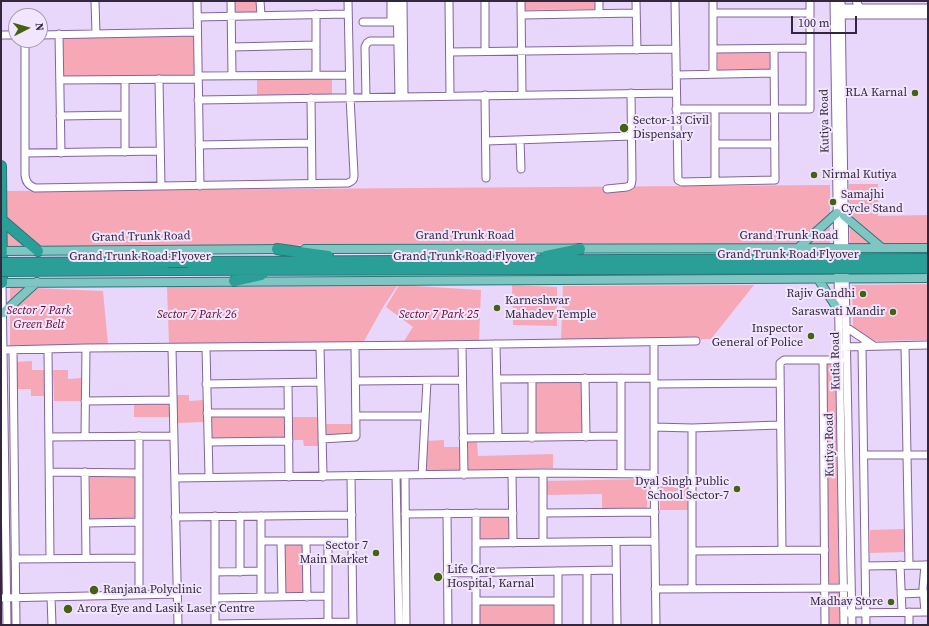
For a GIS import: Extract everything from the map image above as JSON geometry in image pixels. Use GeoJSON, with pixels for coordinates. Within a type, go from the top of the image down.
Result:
{"type":"FeatureCollection","features":[{"type":"Feature","properties":{"kind":"highway"},"geometry":{"type":"LineString","coordinates":[[1,166],[3,220],[2,282]]}},
{"type":"Feature","properties":{"kind":"highway"},"geometry":{"type":"LineString","coordinates":[[3,220],[38,251]]}},
{"type":"Feature","properties":{"kind":"highway"},"geometry":{"type":"LineString","coordinates":[[277,249],[341,258],[351,261]]}},
{"type":"Feature","properties":{"kind":"highway"},"geometry":{"type":"LineString","coordinates":[[524,260],[580,249]]}},
{"type":"Feature","properties":{"kind":"highway","name":"Grand Trunk Road Flyover"},"geometry":{"type":"LineString","coordinates":[[1,271],[306,270],[928,259]]}},
{"type":"Feature","properties":{"kind":"highway","name":"Grand Trunk Road"},"geometry":{"type":"LineString","coordinates":[[351,261],[524,260]]}},
{"type":"Feature","properties":{"kind":"highway","name":"Grand Trunk Road Flyover"},"geometry":{"type":"LineString","coordinates":[[524,260],[624,265],[928,268]]}},
{"type":"Feature","properties":{"kind":"highway","name":"Grand Trunk Road Flyover"},"geometry":{"type":"LineString","coordinates":[[1,263],[351,261]]}},
{"type":"Feature","properties":{"kind":"highway"},"geometry":{"type":"LineString","coordinates":[[234,281],[256,275],[306,270]]}},
{"type":"Feature","properties":{"kind":"main road"},"geometry":{"type":"LineString","coordinates":[[797,249],[841,214],[882,248]]}},
{"type":"Feature","properties":{"kind":"main road","name":"Grand Trunk Road"},"geometry":{"type":"LineString","coordinates":[[2,251],[928,248]]}},
{"type":"Feature","properties":{"kind":"main road"},"geometry":{"type":"LineString","coordinates":[[2,282],[928,278]]}},
{"type":"Feature","properties":{"kind":"main road"},"geometry":{"type":"LineString","coordinates":[[818,279],[841,307]]}},
{"type":"Feature","properties":{"kind":"main road"},"geometry":{"type":"LineString","coordinates":[[3,313],[37,282]]}},
{"type":"Feature","properties":{"kind":"street"},"geometry":{"type":"LineString","coordinates":[[95,1],[96,34]]}},
{"type":"Feature","properties":{"kind":"street"},"geometry":{"type":"LineString","coordinates":[[197,1],[200,186]]}},
{"type":"Feature","properties":{"kind":"street"},"geometry":{"type":"LineString","coordinates":[[231,1],[232,76]]}},
{"type":"Feature","properties":{"kind":"street"},"geometry":{"type":"LineString","coordinates":[[260,1],[261,15]]}},
{"type":"Feature","properties":{"kind":"street"},"geometry":{"type":"LineString","coordinates":[[24,48],[26,180],[29,185],[35,188],[348,183],[352,182],[354,179],[350,97],[348,1]]}},
{"type":"Feature","properties":{"kind":"street"},"geometry":{"type":"LineString","coordinates":[[390,1],[394,22],[400,41]]}},
{"type":"Feature","properties":{"kind":"street"},"geometry":{"type":"LineString","coordinates":[[394,22],[397,1]]}},
{"type":"Feature","properties":{"kind":"street"},"geometry":{"type":"LineString","coordinates":[[401,96],[400,41],[403,1]]}},
{"type":"Feature","properties":{"kind":"street"},"geometry":{"type":"LineString","coordinates":[[449,1],[450,96]]}},
{"type":"Feature","properties":{"kind":"street"},"geometry":{"type":"LineString","coordinates":[[485,1],[485,51]]}},
{"type":"Feature","properties":{"kind":"street"},"geometry":{"type":"LineString","coordinates":[[521,1],[522,95]]}},
{"type":"Feature","properties":{"kind":"street"},"geometry":{"type":"LineString","coordinates":[[599,1],[599,14]]}},
{"type":"Feature","properties":{"kind":"street"},"geometry":{"type":"LineString","coordinates":[[636,1],[637,50]]}},
{"type":"Feature","properties":{"kind":"street"},"geometry":{"type":"LineString","coordinates":[[675,1],[678,180],[682,182],[775,180],[774,49]]}},
{"type":"Feature","properties":{"kind":"street"},"geometry":{"type":"LineString","coordinates":[[713,1],[713,74]]}},
{"type":"Feature","properties":{"kind":"street"},"geometry":{"type":"LineString","coordinates":[[676,109],[810,109],[810,1]]}},
{"type":"Feature","properties":{"kind":"street","name":"Kutiya Road"},"geometry":{"type":"LineString","coordinates":[[834,1],[840,182]]}},
{"type":"Feature","properties":{"kind":"street"},"geometry":{"type":"LineString","coordinates":[[856,1],[860,8]]}},
{"type":"Feature","properties":{"kind":"street"},"geometry":{"type":"LineString","coordinates":[[834,12],[841,8],[860,8],[928,15]]}},
{"type":"Feature","properties":{"kind":"street"},"geometry":{"type":"LineString","coordinates":[[841,8],[896,12],[928,8]]}},
{"type":"Feature","properties":{"kind":"street"},"geometry":{"type":"LineString","coordinates":[[841,8],[841,249]]}},
{"type":"Feature","properties":{"kind":"street"},"geometry":{"type":"LineString","coordinates":[[522,15],[636,13]]}},
{"type":"Feature","properties":{"kind":"street"},"geometry":{"type":"LineString","coordinates":[[713,13],[810,13]]}},
{"type":"Feature","properties":{"kind":"street"},"geometry":{"type":"LineString","coordinates":[[316,14],[316,75]]}},
{"type":"Feature","properties":{"kind":"street"},"geometry":{"type":"LineString","coordinates":[[197,16],[348,14]]}},
{"type":"Feature","properties":{"kind":"street"},"geometry":{"type":"LineString","coordinates":[[363,22],[394,22]]}},
{"type":"Feature","properties":{"kind":"street"},"geometry":{"type":"LineString","coordinates":[[48,35],[197,32]]}},
{"type":"Feature","properties":{"kind":"street"},"geometry":{"type":"LineString","coordinates":[[59,34],[61,153]]}},
{"type":"Feature","properties":{"kind":"street"},"geometry":{"type":"LineString","coordinates":[[366,97],[365,47],[367,43],[370,41],[400,41]]}},
{"type":"Feature","properties":{"kind":"street"},"geometry":{"type":"LineString","coordinates":[[232,47],[316,45]]}},
{"type":"Feature","properties":{"kind":"street"},"geometry":{"type":"LineString","coordinates":[[713,49],[810,48]]}},
{"type":"Feature","properties":{"kind":"street"},"geometry":{"type":"LineString","coordinates":[[450,52],[676,49]]}},
{"type":"Feature","properties":{"kind":"street"},"geometry":{"type":"LineString","coordinates":[[676,75],[774,73]]}},
{"type":"Feature","properties":{"kind":"street"},"geometry":{"type":"LineString","coordinates":[[60,80],[125,80],[350,74]]}},
{"type":"Feature","properties":{"kind":"street"},"geometry":{"type":"LineString","coordinates":[[159,79],[161,186]]}},
{"type":"Feature","properties":{"kind":"street"},"geometry":{"type":"LineString","coordinates":[[125,80],[125,152]]}},
{"type":"Feature","properties":{"kind":"street"},"geometry":{"type":"LineString","coordinates":[[607,189],[627,187],[631,185],[631,93]]}},
{"type":"Feature","properties":{"kind":"street"},"geometry":{"type":"LineString","coordinates":[[198,100],[676,93]]}},
{"type":"Feature","properties":{"kind":"street"},"geometry":{"type":"LineString","coordinates":[[485,95],[486,178]]}},
{"type":"Feature","properties":{"kind":"street"},"geometry":{"type":"LineString","coordinates":[[311,98],[312,184]]}},
{"type":"Feature","properties":{"kind":"street"},"geometry":{"type":"LineString","coordinates":[[714,109],[715,181]]}},
{"type":"Feature","properties":{"kind":"street"},"geometry":{"type":"LineString","coordinates":[[60,116],[125,115]]}},
{"type":"Feature","properties":{"kind":"street"},"geometry":{"type":"LineString","coordinates":[[486,141],[632,136]]}},
{"type":"Feature","properties":{"kind":"street"},"geometry":{"type":"LineString","coordinates":[[520,140],[521,169]]}},
{"type":"Feature","properties":{"kind":"street"},"geometry":{"type":"LineString","coordinates":[[199,145],[311,143]]}},
{"type":"Feature","properties":{"kind":"street"},"geometry":{"type":"LineString","coordinates":[[715,144],[775,144]]}},
{"type":"Feature","properties":{"kind":"street"},"geometry":{"type":"LineString","coordinates":[[25,153],[160,151]]}},
{"type":"Feature","properties":{"kind":"street","name":"Kutia Road"},"geometry":{"type":"LineString","coordinates":[[841,249],[841,307],[846,327],[843,347],[852,625]]}},
{"type":"Feature","properties":{"kind":"street"},"geometry":{"type":"LineString","coordinates":[[2,282],[4,598],[6,625]]}},
{"type":"Feature","properties":{"kind":"street","name":"Kutiya Road"},"geometry":{"type":"LineString","coordinates":[[841,307],[843,347],[840,360],[844,625]]}},
{"type":"Feature","properties":{"kind":"street"},"geometry":{"type":"LineString","coordinates":[[846,327],[874,346]]}},
{"type":"Feature","properties":{"kind":"street"},"geometry":{"type":"LineString","coordinates":[[3,350],[696,341]]}},
{"type":"Feature","properties":{"kind":"street"},"geometry":{"type":"LineString","coordinates":[[654,342],[654,512],[656,625]]}},
{"type":"Feature","properties":{"kind":"street"},"geometry":{"type":"LineString","coordinates":[[496,344],[498,438]]}},
{"type":"Feature","properties":{"kind":"street"},"geometry":{"type":"LineString","coordinates":[[462,345],[464,475]]}},
{"type":"Feature","properties":{"kind":"street"},"geometry":{"type":"LineString","coordinates":[[843,347],[928,345]]}},
{"type":"Feature","properties":{"kind":"street"},"geometry":{"type":"LineString","coordinates":[[320,346],[323,477]]}},
{"type":"Feature","properties":{"kind":"street"},"geometry":{"type":"LineString","coordinates":[[322,439],[356,437],[355,346]]}},
{"type":"Feature","properties":{"kind":"street"},"geometry":{"type":"LineString","coordinates":[[862,346],[866,625]]}},
{"type":"Feature","properties":{"kind":"street"},"geometry":{"type":"LineString","coordinates":[[905,346],[909,565]]}},
{"type":"Feature","properties":{"kind":"street"},"geometry":{"type":"LineString","coordinates":[[85,436],[86,348]]}},
{"type":"Feature","properties":{"kind":"street"},"geometry":{"type":"LineString","coordinates":[[172,348],[178,625]]}},
{"type":"Feature","properties":{"kind":"street"},"geometry":{"type":"LineString","coordinates":[[206,348],[208,477]]}},
{"type":"Feature","properties":{"kind":"street"},"geometry":{"type":"LineString","coordinates":[[13,350],[16,625]]}},
{"type":"Feature","properties":{"kind":"street"},"geometry":{"type":"LineString","coordinates":[[48,350],[50,558]]}},
{"type":"Feature","properties":{"kind":"street"},"geometry":{"type":"LineString","coordinates":[[823,360],[826,625]]}},
{"type":"Feature","properties":{"kind":"street"},"geometry":{"type":"LineString","coordinates":[[782,550],[780,425],[781,361],[840,360]]}},
{"type":"Feature","properties":{"kind":"street"},"geometry":{"type":"LineString","coordinates":[[585,378],[586,437]]}},
{"type":"Feature","properties":{"kind":"street"},"geometry":{"type":"LineString","coordinates":[[497,379],[621,378],[654,381],[780,383]]}},
{"type":"Feature","properties":{"kind":"street"},"geometry":{"type":"LineString","coordinates":[[621,378],[621,473]]}},
{"type":"Feature","properties":{"kind":"street"},"geometry":{"type":"LineString","coordinates":[[532,379],[532,438]]}},
{"type":"Feature","properties":{"kind":"street"},"geometry":{"type":"LineString","coordinates":[[356,381],[462,380]]}},
{"type":"Feature","properties":{"kind":"street"},"geometry":{"type":"LineString","coordinates":[[422,475],[427,381]]}},
{"type":"Feature","properties":{"kind":"street"},"geometry":{"type":"LineString","coordinates":[[206,384],[320,382]]}},
{"type":"Feature","properties":{"kind":"street"},"geometry":{"type":"LineString","coordinates":[[288,383],[289,477]]}},
{"type":"Feature","properties":{"kind":"street"},"geometry":{"type":"LineString","coordinates":[[85,401],[173,400]]}},
{"type":"Feature","properties":{"kind":"street"},"geometry":{"type":"LineString","coordinates":[[207,413],[288,413]]}},
{"type":"Feature","properties":{"kind":"street"},"geometry":{"type":"LineString","coordinates":[[356,416],[425,416]]}},
{"type":"Feature","properties":{"kind":"street"},"geometry":{"type":"LineString","coordinates":[[654,427],[692,428],[780,425]]}},
{"type":"Feature","properties":{"kind":"street"},"geometry":{"type":"LineString","coordinates":[[692,428],[692,589]]}},
{"type":"Feature","properties":{"kind":"street"},"geometry":{"type":"LineString","coordinates":[[139,436],[139,595]]}},
{"type":"Feature","properties":{"kind":"street"},"geometry":{"type":"LineString","coordinates":[[49,437],[174,436]]}},
{"type":"Feature","properties":{"kind":"street"},"geometry":{"type":"LineString","coordinates":[[463,438],[621,436]]}},
{"type":"Feature","properties":{"kind":"street"},"geometry":{"type":"LineString","coordinates":[[208,442],[289,441]]}},
{"type":"Feature","properties":{"kind":"street"},"geometry":{"type":"LineString","coordinates":[[864,455],[928,456]]}},
{"type":"Feature","properties":{"kind":"street"},"geometry":{"type":"LineString","coordinates":[[50,472],[139,473]]}},
{"type":"Feature","properties":{"kind":"street"},"geometry":{"type":"LineString","coordinates":[[85,472],[86,558]]}},
{"type":"Feature","properties":{"kind":"street"},"geometry":{"type":"LineString","coordinates":[[175,478],[543,473],[654,474]]}},
{"type":"Feature","properties":{"kind":"street"},"geometry":{"type":"LineString","coordinates":[[543,473],[543,542]]}},
{"type":"Feature","properties":{"kind":"street"},"geometry":{"type":"LineString","coordinates":[[512,474],[514,543]]}},
{"type":"Feature","properties":{"kind":"street"},"geometry":{"type":"LineString","coordinates":[[396,475],[402,558]]}},
{"type":"Feature","properties":{"kind":"street"},"geometry":{"type":"LineString","coordinates":[[402,624],[402,558],[405,514],[405,475]]}},
{"type":"Feature","properties":{"kind":"street"},"geometry":{"type":"LineString","coordinates":[[215,516],[215,624],[353,623],[351,476]]}},
{"type":"Feature","properties":{"kind":"street"},"geometry":{"type":"LineString","coordinates":[[543,513],[654,512]]}},
{"type":"Feature","properties":{"kind":"street"},"geometry":{"type":"LineString","coordinates":[[447,513],[448,625]]}},
{"type":"Feature","properties":{"kind":"street"},"geometry":{"type":"LineString","coordinates":[[476,513],[476,625]]}},
{"type":"Feature","properties":{"kind":"street"},"geometry":{"type":"LineString","coordinates":[[405,514],[513,513]]}},
{"type":"Feature","properties":{"kind":"street"},"geometry":{"type":"LineString","coordinates":[[175,517],[352,515]]}},
{"type":"Feature","properties":{"kind":"street"},"geometry":{"type":"LineString","coordinates":[[240,516],[240,572]]}},
{"type":"Feature","properties":{"kind":"street"},"geometry":{"type":"LineString","coordinates":[[260,516],[261,597]]}},
{"type":"Feature","properties":{"kind":"street"},"geometry":{"type":"LineString","coordinates":[[86,523],[139,522]]}},
{"type":"Feature","properties":{"kind":"street"},"geometry":{"type":"LineString","coordinates":[[261,541],[352,541]]}},
{"type":"Feature","properties":{"kind":"street"},"geometry":{"type":"LineString","coordinates":[[281,541],[282,597]]}},
{"type":"Feature","properties":{"kind":"street"},"geometry":{"type":"LineString","coordinates":[[306,541],[307,597]]}},
{"type":"Feature","properties":{"kind":"street"},"geometry":{"type":"LineString","coordinates":[[328,541],[328,622]]}},
{"type":"Feature","properties":{"kind":"street"},"geometry":{"type":"LineString","coordinates":[[476,543],[655,541]]}},
{"type":"Feature","properties":{"kind":"street"},"geometry":{"type":"LineString","coordinates":[[616,542],[617,625]]}},
{"type":"Feature","properties":{"kind":"street"},"geometry":{"type":"LineString","coordinates":[[692,551],[825,550]]}},
{"type":"Feature","properties":{"kind":"street"},"geometry":{"type":"LineString","coordinates":[[15,559],[139,558]]}},
{"type":"Feature","properties":{"kind":"street"},"geometry":{"type":"LineString","coordinates":[[900,565],[901,594],[909,625]]}},
{"type":"Feature","properties":{"kind":"street"},"geometry":{"type":"LineString","coordinates":[[843,614],[926,612],[924,593],[926,565],[865,566]]}},
{"type":"Feature","properties":{"kind":"street"},"geometry":{"type":"LineString","coordinates":[[447,573],[616,570]]}},
{"type":"Feature","properties":{"kind":"street"},"geometry":{"type":"LineString","coordinates":[[558,571],[558,625]]}},
{"type":"Feature","properties":{"kind":"street"},"geometry":{"type":"LineString","coordinates":[[586,571],[587,625]]}},
{"type":"Feature","properties":{"kind":"street"},"geometry":{"type":"LineString","coordinates":[[215,572],[261,572]]}},
{"type":"Feature","properties":{"kind":"street"},"geometry":{"type":"LineString","coordinates":[[655,589],[851,588]]}},
{"type":"Feature","properties":{"kind":"street"},"geometry":{"type":"LineString","coordinates":[[901,594],[924,593]]}},
{"type":"Feature","properties":{"kind":"street"},"geometry":{"type":"LineString","coordinates":[[4,598],[177,594]]}},
{"type":"Feature","properties":{"kind":"street"},"geometry":{"type":"LineString","coordinates":[[215,598],[328,596]]}},
{"type":"Feature","properties":{"kind":"street"},"geometry":{"type":"LineString","coordinates":[[51,597],[52,625]]}},
{"type":"Feature","properties":{"kind":"street"},"geometry":{"type":"LineString","coordinates":[[476,601],[558,601]]}},
{"type":"Feature","properties":{"kind":"green space"},"geometry":{"type":"Polygon","coordinates":[[[234,1],[258,1],[258,12],[234,13],[234,1]]]}},
{"type":"Feature","properties":{"kind":"green space"},"geometry":{"type":"Polygon","coordinates":[[[524,1],[595,1],[595,9],[524,10],[524,1]]]}},
{"type":"Feature","properties":{"kind":"green space"},"geometry":{"type":"Polygon","coordinates":[[[194,36],[195,76],[64,77],[63,38],[194,36]]]}},
{"type":"Feature","properties":{"kind":"green space"},"geometry":{"type":"Polygon","coordinates":[[[771,51],[772,70],[718,70],[718,52],[771,51]]]}},
{"type":"Feature","properties":{"kind":"green space"},"geometry":{"type":"Polygon","coordinates":[[[332,77],[332,94],[257,95],[257,78],[332,77]]]}},
{"type":"Feature","properties":{"kind":"green space"},"geometry":{"type":"Polygon","coordinates":[[[849,184],[878,184],[878,216],[928,215],[928,243],[850,244],[849,184]]]}},
{"type":"Feature","properties":{"kind":"green space"},"geometry":{"type":"Polygon","coordinates":[[[830,185],[830,244],[7,246],[7,191],[830,185]]]}},
{"type":"Feature","properties":{"kind":"green space"},"geometry":{"type":"Polygon","coordinates":[[[928,284],[928,340],[870,341],[853,329],[852,285],[928,284]]]}},
{"type":"Feature","properties":{"kind":"green space","name":"Sector 7 Park 25"},"geometry":{"type":"Polygon","coordinates":[[[399,285],[481,290],[479,342],[402,344],[413,327],[386,307],[399,285]]]}},
{"type":"Feature","properties":{"kind":"green space"},"geometry":{"type":"Polygon","coordinates":[[[512,285],[557,287],[557,326],[513,325],[512,285]]]}},
{"type":"Feature","properties":{"kind":"green space"},"geometry":{"type":"Polygon","coordinates":[[[754,285],[711,339],[561,341],[563,286],[754,285]]]}},
{"type":"Feature","properties":{"kind":"green space","name":"Sector 7 Park 26"},"geometry":{"type":"Polygon","coordinates":[[[397,286],[383,307],[363,343],[169,344],[167,287],[397,286]]]}},
{"type":"Feature","properties":{"kind":"green space","name":"Sector 7 Park Green Belt"},"geometry":{"type":"Polygon","coordinates":[[[10,287],[103,291],[108,344],[10,348],[10,287]]]}},
{"type":"Feature","properties":{"kind":"green space"},"geometry":{"type":"Polygon","coordinates":[[[32,361],[32,370],[46,370],[47,396],[31,396],[31,389],[17,389],[16,362],[32,361]]]}},
{"type":"Feature","properties":{"kind":"green space"},"geometry":{"type":"Polygon","coordinates":[[[826,363],[836,363],[839,584],[829,584],[826,363]]]}},
{"type":"Feature","properties":{"kind":"green space"},"geometry":{"type":"Polygon","coordinates":[[[53,370],[68,370],[68,379],[82,378],[82,401],[54,401],[53,370]]]}},
{"type":"Feature","properties":{"kind":"green space"},"geometry":{"type":"Polygon","coordinates":[[[582,381],[583,433],[536,434],[535,382],[582,381]]]}},
{"type":"Feature","properties":{"kind":"green space"},"geometry":{"type":"Polygon","coordinates":[[[176,395],[189,395],[189,401],[204,400],[205,422],[177,423],[176,395]]]}},
{"type":"Feature","properties":{"kind":"green space"},"geometry":{"type":"Polygon","coordinates":[[[134,403],[170,403],[170,417],[134,417],[134,403]]]}},
{"type":"Feature","properties":{"kind":"green space"},"geometry":{"type":"Polygon","coordinates":[[[284,415],[284,437],[211,438],[211,416],[284,415]]]}},
{"type":"Feature","properties":{"kind":"green space"},"geometry":{"type":"Polygon","coordinates":[[[291,417],[318,417],[318,446],[304,446],[303,440],[291,440],[291,417]]]}},
{"type":"Feature","properties":{"kind":"green space"},"geometry":{"type":"Polygon","coordinates":[[[325,424],[352,424],[352,437],[325,438],[325,424]]]}},
{"type":"Feature","properties":{"kind":"green space"},"geometry":{"type":"Polygon","coordinates":[[[444,440],[444,447],[460,447],[461,472],[424,473],[426,441],[444,440]]]}},
{"type":"Feature","properties":{"kind":"green space"},"geometry":{"type":"Polygon","coordinates":[[[466,442],[477,442],[478,456],[553,454],[553,468],[467,470],[466,442]]]}},
{"type":"Feature","properties":{"kind":"green space"},"geometry":{"type":"Polygon","coordinates":[[[90,476],[136,476],[136,519],[90,519],[90,476]]]}},
{"type":"Feature","properties":{"kind":"green space"},"geometry":{"type":"Polygon","coordinates":[[[647,479],[647,508],[602,509],[602,494],[545,495],[545,481],[647,479]]]}},
{"type":"Feature","properties":{"kind":"green space"},"geometry":{"type":"Polygon","coordinates":[[[660,483],[673,483],[674,488],[688,488],[688,510],[660,510],[660,483]]]}},
{"type":"Feature","properties":{"kind":"green space"},"geometry":{"type":"Polygon","coordinates":[[[479,516],[511,516],[511,540],[479,540],[479,516]]]}},
{"type":"Feature","properties":{"kind":"green space"},"geometry":{"type":"Polygon","coordinates":[[[905,529],[905,552],[870,553],[870,530],[905,529]]]}},
{"type":"Feature","properties":{"kind":"green space"},"geometry":{"type":"Polygon","coordinates":[[[304,543],[305,594],[285,594],[284,544],[304,543]]]}},
{"type":"Feature","properties":{"kind":"green space"},"geometry":{"type":"Polygon","coordinates":[[[829,593],[839,593],[840,625],[829,625],[829,593]]]}},
{"type":"Feature","properties":{"kind":"green space"},"geometry":{"type":"Polygon","coordinates":[[[555,603],[555,625],[480,625],[480,605],[555,603]]]}},
{"type":"Feature","properties":{"kind":"place","name":"RLA Karnal"},"geometry":{"type":"Point","coordinates":[915,93]}},
{"type":"Feature","properties":{"kind":"place","name":"Sector-13 Civil Dispensary"},"geometry":{"type":"Point","coordinates":[624,128]}},
{"type":"Feature","properties":{"kind":"place","name":"Nirmal Kutiya"},"geometry":{"type":"Point","coordinates":[814,175]}},
{"type":"Feature","properties":{"kind":"place","name":"Samajhi Cycle Stand"},"geometry":{"type":"Point","coordinates":[833,202]}},
{"type":"Feature","properties":{"kind":"place","name":"Rajiv Gandhi"},"geometry":{"type":"Point","coordinates":[863,294]}},
{"type":"Feature","properties":{"kind":"place","name":"Karneshwar Mahadev Temple"},"geometry":{"type":"Point","coordinates":[497,308]}},
{"type":"Feature","properties":{"kind":"place","name":"Saraswati Mandir"},"geometry":{"type":"Point","coordinates":[893,312]}},
{"type":"Feature","properties":{"kind":"place","name":"Inspector General of Police"},"geometry":{"type":"Point","coordinates":[811,336]}},
{"type":"Feature","properties":{"kind":"place","name":"Dyal Singh Public School Sector-7"},"geometry":{"type":"Point","coordinates":[737,489]}},
{"type":"Feature","properties":{"kind":"place","name":"Sector 7 Main Market"},"geometry":{"type":"Point","coordinates":[376,553]}},
{"type":"Feature","properties":{"kind":"place","name":"Life Care Hospital, Karnal"},"geometry":{"type":"Point","coordinates":[438,577]}},
{"type":"Feature","properties":{"kind":"place","name":"Ranjana Polyclinic"},"geometry":{"type":"Point","coordinates":[94,590]}},
{"type":"Feature","properties":{"kind":"place","name":"Madhav Store"},"geometry":{"type":"Point","coordinates":[891,602]}},
{"type":"Feature","properties":{"kind":"place","name":"Arora Eye and Lasik Laser Centre"},"geometry":{"type":"Point","coordinates":[68,609]}}]}
